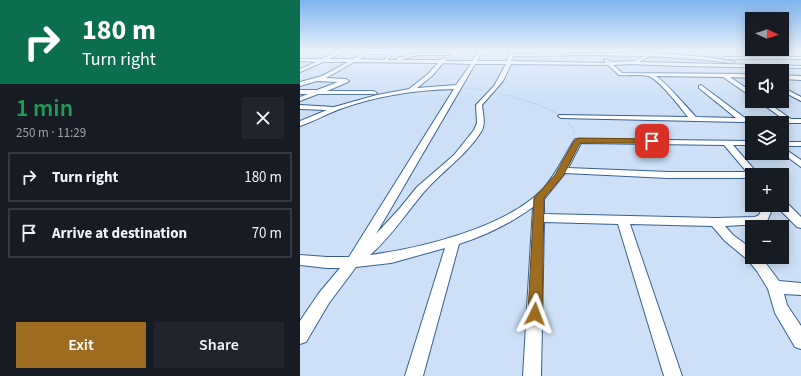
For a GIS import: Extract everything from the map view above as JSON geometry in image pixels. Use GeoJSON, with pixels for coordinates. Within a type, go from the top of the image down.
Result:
{"type":"FeatureCollection","features":[{"type":"Feature","properties":{"kind":"street"},"geometry":{"type":"LineString","coordinates":[[300,84],[327,76],[340,69]]}},
{"type":"Feature","properties":{"kind":"street"},"geometry":{"type":"LineString","coordinates":[[411,90],[430,75],[435,69]]}},
{"type":"Feature","properties":{"kind":"street"},"geometry":{"type":"LineString","coordinates":[[300,336],[324,298],[352,263],[470,69]]}},
{"type":"Feature","properties":{"kind":"street"},"geometry":{"type":"LineString","coordinates":[[352,263],[371,247],[404,211],[421,189],[457,157],[480,126],[479,105],[494,91],[505,69]]}},
{"type":"Feature","properties":{"kind":"street"},"geometry":{"type":"LineString","coordinates":[[614,69],[621,74],[745,76]]}},
{"type":"Feature","properties":{"kind":"street"},"geometry":{"type":"LineString","coordinates":[[651,75],[668,88],[671,94],[693,118]]}},
{"type":"Feature","properties":{"kind":"street"},"geometry":{"type":"LineString","coordinates":[[724,76],[745,90]]}},
{"type":"Feature","properties":{"kind":"street"},"geometry":{"type":"LineString","coordinates":[[789,77],[801,78]]}},
{"type":"Feature","properties":{"kind":"street"},"geometry":{"type":"LineString","coordinates":[[300,99],[346,81],[316,79]]}},
{"type":"Feature","properties":{"kind":"street"},"geometry":{"type":"LineString","coordinates":[[300,124],[337,108],[390,93],[458,87]]}},
{"type":"Feature","properties":{"kind":"street"},"geometry":{"type":"LineString","coordinates":[[701,88],[743,120]]}},
{"type":"Feature","properties":{"kind":"street"},"geometry":{"type":"LineString","coordinates":[[300,92],[390,93]]}},
{"type":"Feature","properties":{"kind":"street"},"geometry":{"type":"LineString","coordinates":[[789,92],[801,92]]}},
{"type":"Feature","properties":{"kind":"street"},"geometry":{"type":"LineString","coordinates":[[789,92],[801,99]]}},
{"type":"Feature","properties":{"kind":"street"},"geometry":{"type":"LineString","coordinates":[[300,107],[337,108]]}},
{"type":"Feature","properties":{"kind":"street"},"geometry":{"type":"LineString","coordinates":[[771,108],[790,121]]}},
{"type":"Feature","properties":{"kind":"street"},"geometry":{"type":"LineString","coordinates":[[560,116],[801,121]]}},
{"type":"Feature","properties":{"kind":"street"},"geometry":{"type":"LineString","coordinates":[[300,260],[311,262],[352,263],[414,253],[454,241],[483,230],[515,216],[539,198],[559,176],[578,141],[745,143]]}},
{"type":"Feature","properties":{"kind":"street"},"geometry":{"type":"LineString","coordinates":[[726,142],[747,168]]}},
{"type":"Feature","properties":{"kind":"street"},"geometry":{"type":"LineString","coordinates":[[789,144],[801,144]]}},
{"type":"Feature","properties":{"kind":"street"},"geometry":{"type":"LineString","coordinates":[[789,155],[801,164]]}},
{"type":"Feature","properties":{"kind":"street"},"geometry":{"type":"LineString","coordinates":[[562,170],[668,175],[745,175]]}},
{"type":"Feature","properties":{"kind":"street"},"geometry":{"type":"LineString","coordinates":[[532,376],[539,198]]}},
{"type":"Feature","properties":{"kind":"street"},"geometry":{"type":"LineString","coordinates":[[539,218],[715,222],[757,221],[763,218],[766,212]]}},
{"type":"Feature","properties":{"kind":"street"},"geometry":{"type":"LineString","coordinates":[[789,212],[801,224]]}},
{"type":"Feature","properties":{"kind":"street"},"geometry":{"type":"LineString","coordinates":[[624,220],[673,376]]}},
{"type":"Feature","properties":{"kind":"street"},"geometry":{"type":"LineString","coordinates":[[715,222],[734,242],[745,251]]}},
{"type":"Feature","properties":{"kind":"street"},"geometry":{"type":"LineString","coordinates":[[414,376],[454,241]]}},
{"type":"Feature","properties":{"kind":"street"},"geometry":{"type":"LineString","coordinates":[[760,264],[775,287],[780,308],[801,341]]}},
{"type":"Feature","properties":{"kind":"street"},"geometry":{"type":"LineString","coordinates":[[775,287],[801,289]]}},
{"type":"Feature","properties":{"kind":"path"},"geometry":{"type":"LineString","coordinates":[[458,87],[494,91],[540,105],[560,116],[572,127],[578,141]]}},
{"type":"Feature","properties":{"kind":"route"},"geometry":{"type":"LineString","coordinates":[[535,314],[539,198],[559,176],[578,141],[652,141]]}}]}
